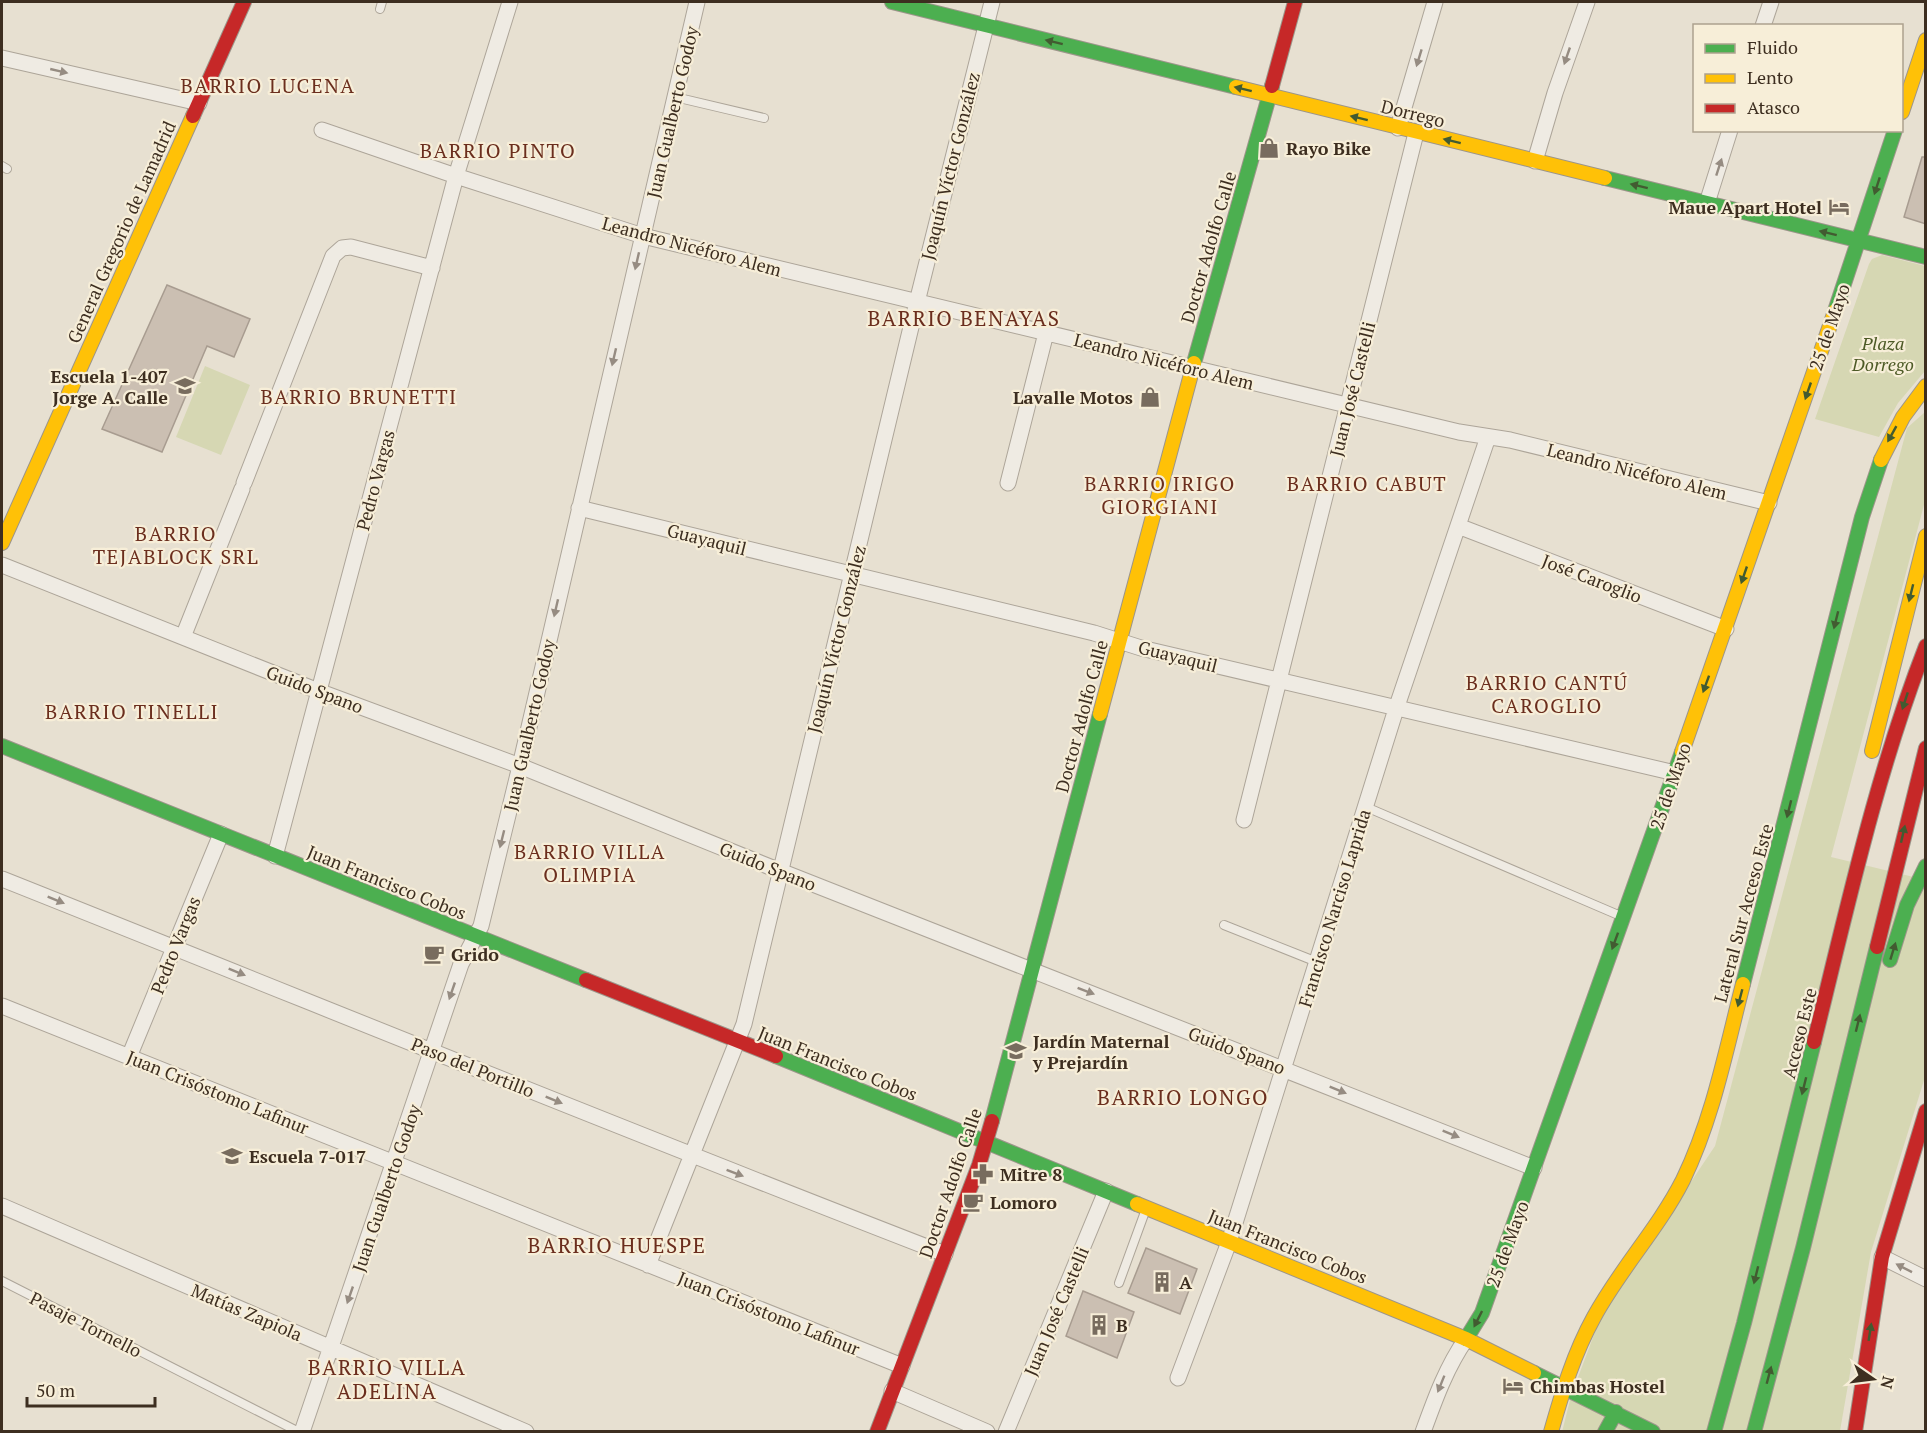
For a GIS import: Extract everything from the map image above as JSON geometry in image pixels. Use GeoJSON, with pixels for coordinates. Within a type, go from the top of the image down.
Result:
{"type":"FeatureCollection","features":[{"type":"Feature","properties":{"kind":"main road","name":"General Gregorio de Lamadrid"},"geometry":{"type":"LineString","coordinates":[[2,543],[244,2]]}},
{"type":"Feature","properties":{"kind":"main road","name":"Dorrego"},"geometry":{"type":"LineString","coordinates":[[892,2],[1926,258]]}},
{"type":"Feature","properties":{"kind":"main road","name":"Doctor Adolfo Calle"},"geometry":{"type":"LineString","coordinates":[[877,1431],[986,1143],[1193,368],[1295,2]]}},
{"type":"Feature","properties":{"kind":"main road"},"geometry":{"type":"LineString","coordinates":[[1903,109],[1926,39]]}},
{"type":"Feature","properties":{"kind":"main road","name":"25 de Mayo"},"geometry":{"type":"LineString","coordinates":[[1466,1339],[1482,1313],[1675,773],[1859,241],[1894,132]]}},
{"type":"Feature","properties":{"kind":"main road","name":"Lateral Sur Acceso Este"},"geometry":{"type":"LineString","coordinates":[[1551,1431],[1579,1346],[1595,1315],[1673,1199],[1694,1159],[1708,1119],[1876,468],[1888,440],[1907,408],[1926,386]]}},
{"type":"Feature","properties":{"kind":"main road"},"geometry":{"type":"LineString","coordinates":[[1844,927],[1873,746],[1926,536]]}},
{"type":"Feature","properties":{"kind":"main road","name":"Acceso Este"},"geometry":{"type":"LineString","coordinates":[[1714,1431],[1864,842],[1887,757],[1926,646]]}},
{"type":"Feature","properties":{"kind":"main road","name":"Juan Francisco Cobos"},"geometry":{"type":"LineString","coordinates":[[2,746],[476,938],[738,1041],[1466,1339],[1653,1431]]}},
{"type":"Feature","properties":{"kind":"main road"},"geometry":{"type":"LineString","coordinates":[[1754,1431],[1803,1248],[1926,748]]}},
{"type":"Feature","properties":{"kind":"main road"},"geometry":{"type":"LineString","coordinates":[[1888,968],[1907,905],[1926,866]]}},
{"type":"Feature","properties":{"kind":"main road"},"geometry":{"type":"LineString","coordinates":[[1803,1248],[1878,1002]]}},
{"type":"Feature","properties":{"kind":"main road"},"geometry":{"type":"LineString","coordinates":[[1855,1431],[1882,1257],[1926,1111]]}},
{"type":"Feature","properties":{"kind":"main road"},"geometry":{"type":"LineString","coordinates":[[1605,1431],[1616,1412]]}},
{"type":"Feature","properties":{"kind":"street","name":"Pedro Vargas"},"geometry":{"type":"LineString","coordinates":[[275,856],[456,176],[510,2]]}},
{"type":"Feature","properties":{"kind":"street","name":"Juan Gualberto Godoy"},"geometry":{"type":"LineString","coordinates":[[301,1431],[332,1348],[461,964],[476,938],[485,910],[697,2]]}},
{"type":"Feature","properties":{"kind":"street","name":"Joaquín Víctor González"},"geometry":{"type":"LineString","coordinates":[[648,1265],[738,1041],[748,1006],[917,302],[992,2]]}},
{"type":"Feature","properties":{"kind":"street"},"geometry":{"type":"LineString","coordinates":[[1398,128],[1435,2]]}},
{"type":"Feature","properties":{"kind":"street"},"geometry":{"type":"LineString","coordinates":[[1535,161],[1555,93],[1587,2]]}},
{"type":"Feature","properties":{"kind":"street"},"geometry":{"type":"LineString","coordinates":[[1764,24],[1771,2]]}},
{"type":"Feature","properties":{"kind":"street"},"geometry":{"type":"LineString","coordinates":[[2,58],[199,103]]}},
{"type":"Feature","properties":{"kind":"street","name":"Leandro Nicéforo Alem"},"geometry":{"type":"LineString","coordinates":[[322,130],[643,236],[1468,434],[1510,440],[1769,503]]}},
{"type":"Feature","properties":{"kind":"street"},"geometry":{"type":"LineString","coordinates":[[1707,203],[1729,132]]}},
{"type":"Feature","properties":{"kind":"street","name":"Juan José Castelli"},"geometry":{"type":"LineString","coordinates":[[1244,820],[1416,133]]}},
{"type":"Feature","properties":{"kind":"street"},"geometry":{"type":"LineString","coordinates":[[183,637],[333,256],[342,248],[351,247],[432,268]]}},
{"type":"Feature","properties":{"kind":"street"},"geometry":{"type":"LineString","coordinates":[[1008,483],[1046,333]]}},
{"type":"Feature","properties":{"kind":"street","name":"Francisco Narciso Laprida"},"geometry":{"type":"LineString","coordinates":[[1178,1378],[1229,1242],[1396,709],[1488,437]]}},
{"type":"Feature","properties":{"kind":"street","name":"Guayaquil"},"geometry":{"type":"LineString","coordinates":[[579,508],[1094,633],[1120,642],[1279,681],[1675,773]]}},
{"type":"Feature","properties":{"kind":"street","name":"José Caroglio"},"geometry":{"type":"LineString","coordinates":[[1458,526],[1726,629]]}},
{"type":"Feature","properties":{"kind":"street","name":"Guido Spano"},"geometry":{"type":"LineString","coordinates":[[2,565],[318,691],[520,766],[1534,1168]]}},
{"type":"Feature","properties":{"kind":"street","name":"Pedro Vargas"},"geometry":{"type":"LineString","coordinates":[[129,1057],[221,834]]}},
{"type":"Feature","properties":{"kind":"street","name":"Paso del Portillo"},"geometry":{"type":"LineString","coordinates":[[2,879],[691,1156],[945,1254]]}},
{"type":"Feature","properties":{"kind":"street","name":"Juan Crisóstomo Lafinur"},"geometry":{"type":"LineString","coordinates":[[2,1006],[902,1366]]}},
{"type":"Feature","properties":{"kind":"street","name":"Juan José Castelli"},"geometry":{"type":"LineString","coordinates":[[1006,1431],[1106,1191]]}},
{"type":"Feature","properties":{"kind":"street","name":"Matías Zapiola"},"geometry":{"type":"LineString","coordinates":[[2,1206],[526,1431]]}},
{"type":"Feature","properties":{"kind":"street"},"geometry":{"type":"LineString","coordinates":[[1882,1257],[1926,1279]]}},
{"type":"Feature","properties":{"kind":"street","name":"25 de Mayo"},"geometry":{"type":"LineString","coordinates":[[1423,1431],[1453,1357],[1466,1339]]}},
{"type":"Feature","properties":{"kind":"street"},"geometry":{"type":"LineString","coordinates":[[892,1391],[987,1431]]}},
{"type":"Feature","properties":{"kind":"lane"},"geometry":{"type":"LineString","coordinates":[[675,97],[764,118]]}},
{"type":"Feature","properties":{"kind":"lane"},"geometry":{"type":"LineString","coordinates":[[1366,807],[1623,917]]}},
{"type":"Feature","properties":{"kind":"lane"},"geometry":{"type":"LineString","coordinates":[[1224,925],[1317,962]]}},
{"type":"Feature","properties":{"kind":"lane"},"geometry":{"type":"LineString","coordinates":[[1119,1283],[1146,1208]]}},
{"type":"Feature","properties":{"kind":"lane","name":"Pasaje Tornello"},"geometry":{"type":"LineString","coordinates":[[2,1281],[301,1431]]}},
{"type":"Feature","properties":{"kind":"green space","name":"Plaza Dorrego"},"geometry":{"type":"Polygon","coordinates":[[[1882,255],[1925,266],[1925,371],[1898,403],[1879,437],[1815,419],[1869,264],[1872,259],[1882,255]]]}},
{"type":"Feature","properties":{"kind":"green space"},"geometry":{"type":"Polygon","coordinates":[[[205,366],[250,385],[221,455],[176,437],[205,366]]]}},
{"type":"Feature","properties":{"kind":"green space"},"geometry":{"type":"Polygon","coordinates":[[[1925,412],[1925,501],[1831,857],[1926,880],[1925,1077],[1871,1252],[1840,1431],[1562,1432],[1571,1396],[1601,1316],[1715,1146],[1907,428],[1925,412]]]}},
{"type":"Feature","properties":{"kind":"building"},"geometry":{"type":"Polygon","coordinates":[[[1922,157],[1926,157],[1926,224],[1904,217],[1922,157]]]}},
{"type":"Feature","properties":{"kind":"building"},"geometry":{"type":"Polygon","coordinates":[[[167,285],[250,319],[234,357],[207,346],[162,452],[102,429],[167,285]]]}},
{"type":"Feature","properties":{"kind":"building","name":"A"},"geometry":{"type":"Polygon","coordinates":[[[1146,1248],[1197,1269],[1180,1314],[1128,1293],[1146,1248]]]}},
{"type":"Feature","properties":{"kind":"building","name":"B"},"geometry":{"type":"Polygon","coordinates":[[[1083,1291],[1134,1312],[1117,1358],[1066,1336],[1083,1291]]]}},
{"type":"Feature","properties":{"kind":"traffic: fast"},"geometry":{"type":"LineString","coordinates":[[892,2],[1236,87]]}},
{"type":"Feature","properties":{"kind":"traffic: fast"},"geometry":{"type":"LineString","coordinates":[[1194,363],[1272,86]]}},
{"type":"Feature","properties":{"kind":"traffic: fast"},"geometry":{"type":"LineString","coordinates":[[1835,311],[1894,132]]}},
{"type":"Feature","properties":{"kind":"traffic: fast"},"geometry":{"type":"LineString","coordinates":[[1605,178],[1926,257]]}},
{"type":"Feature","properties":{"kind":"traffic: fast"},"geometry":{"type":"LineString","coordinates":[[1743,984],[1862,517],[1881,460]]}},
{"type":"Feature","properties":{"kind":"traffic: fast"},"geometry":{"type":"LineString","coordinates":[[992,1121],[1100,714]]}},
{"type":"Feature","properties":{"kind":"traffic: fast"},"geometry":{"type":"LineString","coordinates":[[2,746],[586,980]]}},
{"type":"Feature","properties":{"kind":"traffic: fast"},"geometry":{"type":"LineString","coordinates":[[1466,1339],[1482,1313],[1682,752]]}},
{"type":"Feature","properties":{"kind":"traffic: fast"},"geometry":{"type":"LineString","coordinates":[[1890,960],[1907,905],[1926,866]]}},
{"type":"Feature","properties":{"kind":"traffic: fast"},"geometry":{"type":"LineString","coordinates":[[1754,1432],[1803,1248],[1877,947]]}},
{"type":"Feature","properties":{"kind":"traffic: fast"},"geometry":{"type":"LineString","coordinates":[[1714,1432],[1744,1323],[1814,1042]]}},
{"type":"Feature","properties":{"kind":"traffic: fast"},"geometry":{"type":"LineString","coordinates":[[776,1056],[1137,1204]]}},
{"type":"Feature","properties":{"kind":"traffic: fast"},"geometry":{"type":"LineString","coordinates":[[1534,1373],[1653,1432]]}},
{"type":"Feature","properties":{"kind":"traffic: fast"},"geometry":{"type":"LineString","coordinates":[[1605,1432],[1616,1412]]}},
{"type":"Feature","properties":{"kind":"traffic: slow"},"geometry":{"type":"LineString","coordinates":[[1903,109],[1926,40]]}},
{"type":"Feature","properties":{"kind":"traffic: slow"},"geometry":{"type":"LineString","coordinates":[[1236,87],[1605,178]]}},
{"type":"Feature","properties":{"kind":"traffic: slow"},"geometry":{"type":"LineString","coordinates":[[2,543],[193,116]]}},
{"type":"Feature","properties":{"kind":"traffic: slow"},"geometry":{"type":"LineString","coordinates":[[1682,752],[1835,311]]}},
{"type":"Feature","properties":{"kind":"traffic: slow"},"geometry":{"type":"LineString","coordinates":[[1100,714],[1194,363]]}},
{"type":"Feature","properties":{"kind":"traffic: slow"},"geometry":{"type":"LineString","coordinates":[[1881,460],[1903,417],[1926,386]]}},
{"type":"Feature","properties":{"kind":"traffic: slow"},"geometry":{"type":"LineString","coordinates":[[1872,751],[1926,536]]}},
{"type":"Feature","properties":{"kind":"traffic: slow"},"geometry":{"type":"LineString","coordinates":[[1551,1432],[1569,1373],[1587,1331],[1604,1299],[1651,1232],[1683,1180],[1711,1108],[1743,984]]}},
{"type":"Feature","properties":{"kind":"traffic: slow"},"geometry":{"type":"LineString","coordinates":[[1137,1204],[1466,1339],[1534,1373]]}},
{"type":"Feature","properties":{"kind":"traffic: jam"},"geometry":{"type":"LineString","coordinates":[[193,116],[244,2]]}},
{"type":"Feature","properties":{"kind":"traffic: jam"},"geometry":{"type":"LineString","coordinates":[[1272,86],[1295,2]]}},
{"type":"Feature","properties":{"kind":"traffic: jam"},"geometry":{"type":"LineString","coordinates":[[1814,1042],[1877,792],[1926,646]]}},
{"type":"Feature","properties":{"kind":"traffic: jam"},"geometry":{"type":"LineString","coordinates":[[1877,947],[1926,748]]}},
{"type":"Feature","properties":{"kind":"traffic: jam"},"geometry":{"type":"LineString","coordinates":[[586,980],[776,1056]]}},
{"type":"Feature","properties":{"kind":"traffic: jam"},"geometry":{"type":"LineString","coordinates":[[1855,1432],[1882,1257],[1926,1111]]}},
{"type":"Feature","properties":{"kind":"traffic: jam"},"geometry":{"type":"LineString","coordinates":[[877,1432],[979,1165],[992,1121]]}},
{"type":"Feature","properties":{"kind":"place","name":"Rayo Bike"},"geometry":{"type":"Point","coordinates":[1269,148]}},
{"type":"Feature","properties":{"kind":"place","name":"Maue Apart Hotel"},"geometry":{"type":"Point","coordinates":[1839,207]}},
{"type":"Feature","properties":{"kind":"place","name":"Escuela 1-407 Jorge A. Calle"},"geometry":{"type":"Point","coordinates":[185,386]}},
{"type":"Feature","properties":{"kind":"place","name":"Lavalle Motos"},"geometry":{"type":"Point","coordinates":[1150,397]}},
{"type":"Feature","properties":{"kind":"place","name":"Grido"},"geometry":{"type":"Point","coordinates":[434,954]}},
{"type":"Feature","properties":{"kind":"place","name":"Jardín Maternal y Prejardín"},"geometry":{"type":"Point","coordinates":[1016,1051]}},
{"type":"Feature","properties":{"kind":"place","name":"Escuela 7-017"},"geometry":{"type":"Point","coordinates":[232,1156]}},
{"type":"Feature","properties":{"kind":"place","name":"Mitre 8"},"geometry":{"type":"Point","coordinates":[983,1174]}},
{"type":"Feature","properties":{"kind":"place","name":"Lomoro"},"geometry":{"type":"Point","coordinates":[973,1202]}},
{"type":"Feature","properties":{"kind":"place","name":"A"},"geometry":{"type":"Point","coordinates":[1162,1282]}},
{"type":"Feature","properties":{"kind":"place","name":"B"},"geometry":{"type":"Point","coordinates":[1099,1325]}},
{"type":"Feature","properties":{"kind":"place","name":"Chimbas Hostel"},"geometry":{"type":"Point","coordinates":[1513,1386]}},
{"type":"Feature","properties":{"kind":"district","name":"BARRIO LUCENA"},"geometry":{"type":"Point","coordinates":[268,85]}},
{"type":"Feature","properties":{"kind":"district","name":"BARRIO PINTO"},"geometry":{"type":"Point","coordinates":[498,150]}},
{"type":"Feature","properties":{"kind":"district","name":"BARRIO BENAYAS"},"geometry":{"type":"Point","coordinates":[964,318]}},
{"type":"Feature","properties":{"kind":"district","name":"BARRIO BRUNETTI"},"geometry":{"type":"Point","coordinates":[359,396]}},
{"type":"Feature","properties":{"kind":"district","name":"BARRIO CABUT"},"geometry":{"type":"Point","coordinates":[1367,483]}},
{"type":"Feature","properties":{"kind":"district","name":"BARRIO IRIGO GIORGIANI"},"geometry":{"type":"Point","coordinates":[1160,494]}},
{"type":"Feature","properties":{"kind":"district","name":"BARRIO TEJABLOCK SRL"},"geometry":{"type":"Point","coordinates":[176,544]}},
{"type":"Feature","properties":{"kind":"district","name":"BARRIO CANTÚ CAROGLIO"},"geometry":{"type":"Point","coordinates":[1547,694]}},
{"type":"Feature","properties":{"kind":"district","name":"BARRIO TINELLI"},"geometry":{"type":"Point","coordinates":[132,711]}},
{"type":"Feature","properties":{"kind":"district","name":"BARRIO VILLA OLIMPIA"},"geometry":{"type":"Point","coordinates":[590,862]}},
{"type":"Feature","properties":{"kind":"district","name":"BARRIO LONGO"},"geometry":{"type":"Point","coordinates":[1183,1097]}},
{"type":"Feature","properties":{"kind":"district","name":"BARRIO HUESPE"},"geometry":{"type":"Point","coordinates":[617,1245]}},
{"type":"Feature","properties":{"kind":"district","name":"BARRIO VILLA ADELINA"},"geometry":{"type":"Point","coordinates":[387,1379]}}]}
